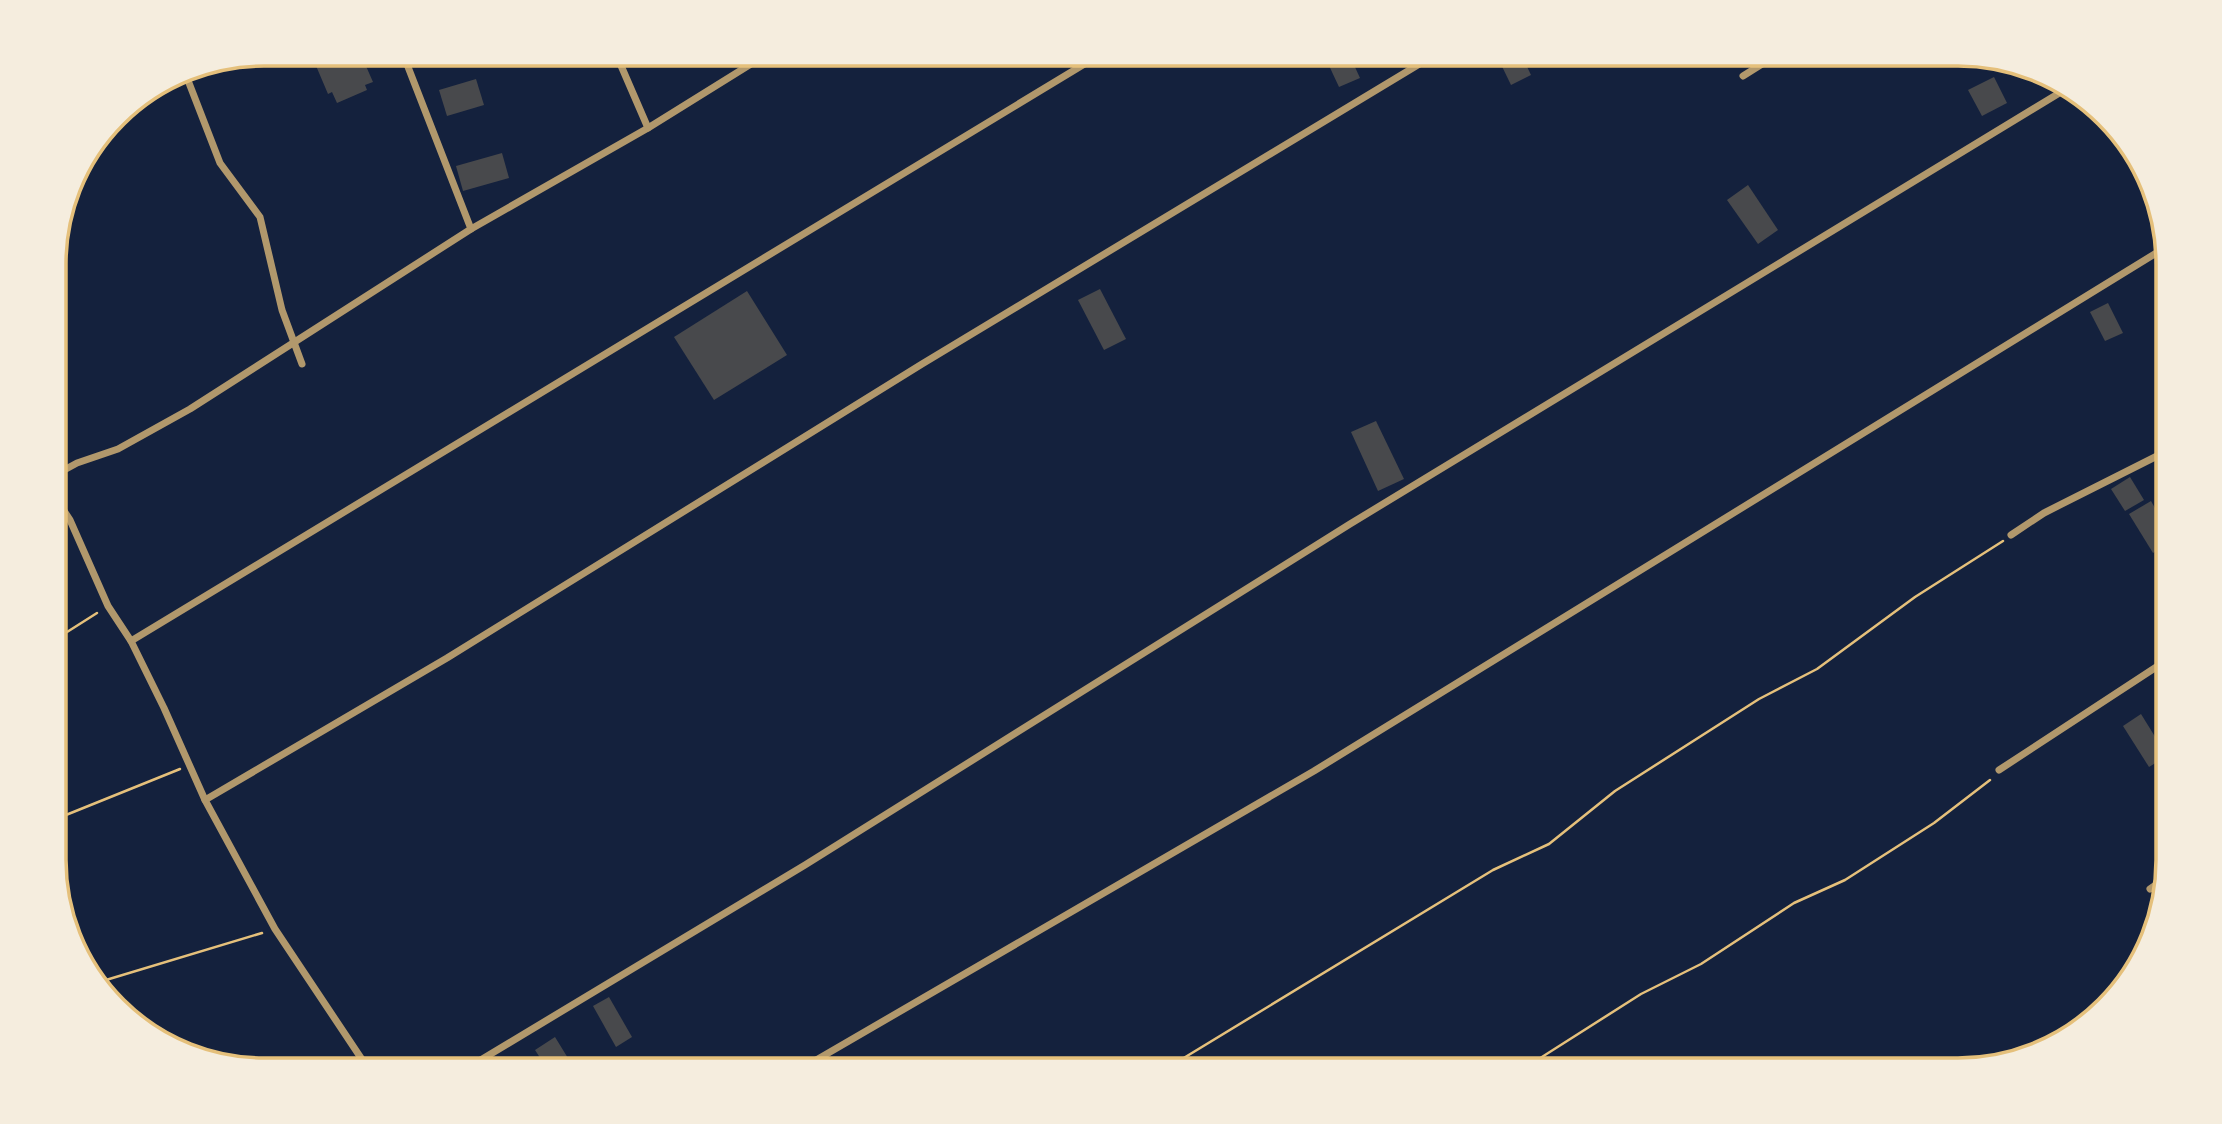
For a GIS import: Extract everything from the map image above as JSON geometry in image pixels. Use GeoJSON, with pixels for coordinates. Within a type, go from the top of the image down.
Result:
{"type":"FeatureCollection","features":[{"type":"Feature","properties":{"kind":"street"},"geometry":{"type":"LineString","coordinates":[[205,800],[447,659],[922,364],[1416,66]]}},
{"type":"Feature","properties":{"kind":"street"},"geometry":{"type":"LineString","coordinates":[[1743,76],[1759,66]]}},
{"type":"Feature","properties":{"kind":"street"},"geometry":{"type":"LineString","coordinates":[[407,67],[471,229]]}},
{"type":"Feature","properties":{"kind":"street"},"geometry":{"type":"LineString","coordinates":[[622,67],[648,128]]}},
{"type":"Feature","properties":{"kind":"street"},"geometry":{"type":"LineString","coordinates":[[67,470],[142,436],[293,344],[471,229],[648,128],[747,67]]}},
{"type":"Feature","properties":{"kind":"street"},"geometry":{"type":"LineString","coordinates":[[131,642],[1080,67]]}},
{"type":"Feature","properties":{"kind":"street"},"geometry":{"type":"LineString","coordinates":[[189,82],[220,163],[260,217],[293,344],[302,365]]}},
{"type":"Feature","properties":{"kind":"street"},"geometry":{"type":"LineString","coordinates":[[484,1058],[805,865],[1362,517],[2057,94]]}},
{"type":"Feature","properties":{"kind":"street"},"geometry":{"type":"LineString","coordinates":[[820,1058],[1314,771],[2155,254]]}},
{"type":"Feature","properties":{"kind":"street"},"geometry":{"type":"LineString","coordinates":[[2011,535],[2045,513],[2156,457]]}},
{"type":"Feature","properties":{"kind":"street"},"geometry":{"type":"LineString","coordinates":[[67,515],[108,606],[131,642],[205,800],[275,929],[361,1058]]}},
{"type":"Feature","properties":{"kind":"street"},"geometry":{"type":"LineString","coordinates":[[1999,770],[2156,667]]}},
{"type":"Feature","properties":{"kind":"street"},"geometry":{"type":"LineString","coordinates":[[2150,889],[2154,886]]}},
{"type":"Feature","properties":{"kind":"path"},"geometry":{"type":"LineString","coordinates":[[1185,1057],[1493,870],[1549,844],[1615,791],[1759,699],[1816,669],[1916,597],[2011,535]]}},
{"type":"Feature","properties":{"kind":"path"},"geometry":{"type":"LineString","coordinates":[[66,632],[108,606]]}},
{"type":"Feature","properties":{"kind":"path"},"geometry":{"type":"LineString","coordinates":[[66,815],[190,765]]}},
{"type":"Feature","properties":{"kind":"path"},"geometry":{"type":"LineString","coordinates":[[1541,1057],[1641,994],[1701,964],[1794,903],[1846,880],[1977,792],[1999,770]]}},
{"type":"Feature","properties":{"kind":"path"},"geometry":{"type":"LineString","coordinates":[[107,980],[275,929]]}},
{"type":"Feature","properties":{"kind":"building"},"geometry":{"type":"Polygon","coordinates":[[[1329,66],[1355,66],[1360,78],[1339,87],[1329,66]]]}},
{"type":"Feature","properties":{"kind":"building"},"geometry":{"type":"Polygon","coordinates":[[[1502,66],[1527,66],[1531,75],[1511,85],[1502,66]]]}},
{"type":"Feature","properties":{"kind":"building"},"geometry":{"type":"Polygon","coordinates":[[[317,67],[366,67],[373,82],[365,85],[367,90],[337,103],[332,92],[328,94],[317,67]]]}},
{"type":"Feature","properties":{"kind":"building"},"geometry":{"type":"Polygon","coordinates":[[[1994,77],[2007,103],[1982,116],[1968,90],[1994,77]]]}},
{"type":"Feature","properties":{"kind":"building"},"geometry":{"type":"Polygon","coordinates":[[[476,79],[484,105],[447,116],[439,90],[476,79]]]}},
{"type":"Feature","properties":{"kind":"building"},"geometry":{"type":"Polygon","coordinates":[[[502,153],[509,178],[463,191],[456,166],[502,153]]]}},
{"type":"Feature","properties":{"kind":"building"},"geometry":{"type":"Polygon","coordinates":[[[1748,185],[1778,230],[1758,244],[1727,200],[1748,185]]]}},
{"type":"Feature","properties":{"kind":"building"},"geometry":{"type":"Polygon","coordinates":[[[1100,289],[1126,339],[1104,350],[1078,300],[1100,289]]]}},
{"type":"Feature","properties":{"kind":"building"},"geometry":{"type":"Polygon","coordinates":[[[747,291],[787,355],[714,400],[674,337],[747,291]]]}},
{"type":"Feature","properties":{"kind":"building"},"geometry":{"type":"Polygon","coordinates":[[[2108,303],[2123,333],[2105,341],[2090,312],[2108,303]]]}},
{"type":"Feature","properties":{"kind":"building"},"geometry":{"type":"Polygon","coordinates":[[[1376,421],[1404,479],[1378,491],[1351,432],[1376,421]]]}},
{"type":"Feature","properties":{"kind":"building"},"geometry":{"type":"Polygon","coordinates":[[[2130,477],[2144,500],[2125,511],[2111,489],[2130,477]]]}},
{"type":"Feature","properties":{"kind":"building"},"geometry":{"type":"Polygon","coordinates":[[[2151,501],[2156,510],[2156,551],[2153,553],[2129,514],[2151,501]]]}},
{"type":"Feature","properties":{"kind":"building"},"geometry":{"type":"Polygon","coordinates":[[[2141,714],[2156,738],[2156,763],[2149,767],[2123,726],[2141,714]]]}},
{"type":"Feature","properties":{"kind":"building"},"geometry":{"type":"Polygon","coordinates":[[[609,997],[632,1037],[616,1047],[593,1006],[609,997]]]}},
{"type":"Feature","properties":{"kind":"building"},"geometry":{"type":"Polygon","coordinates":[[[555,1037],[568,1058],[540,1058],[535,1050],[555,1037]]]}}]}
